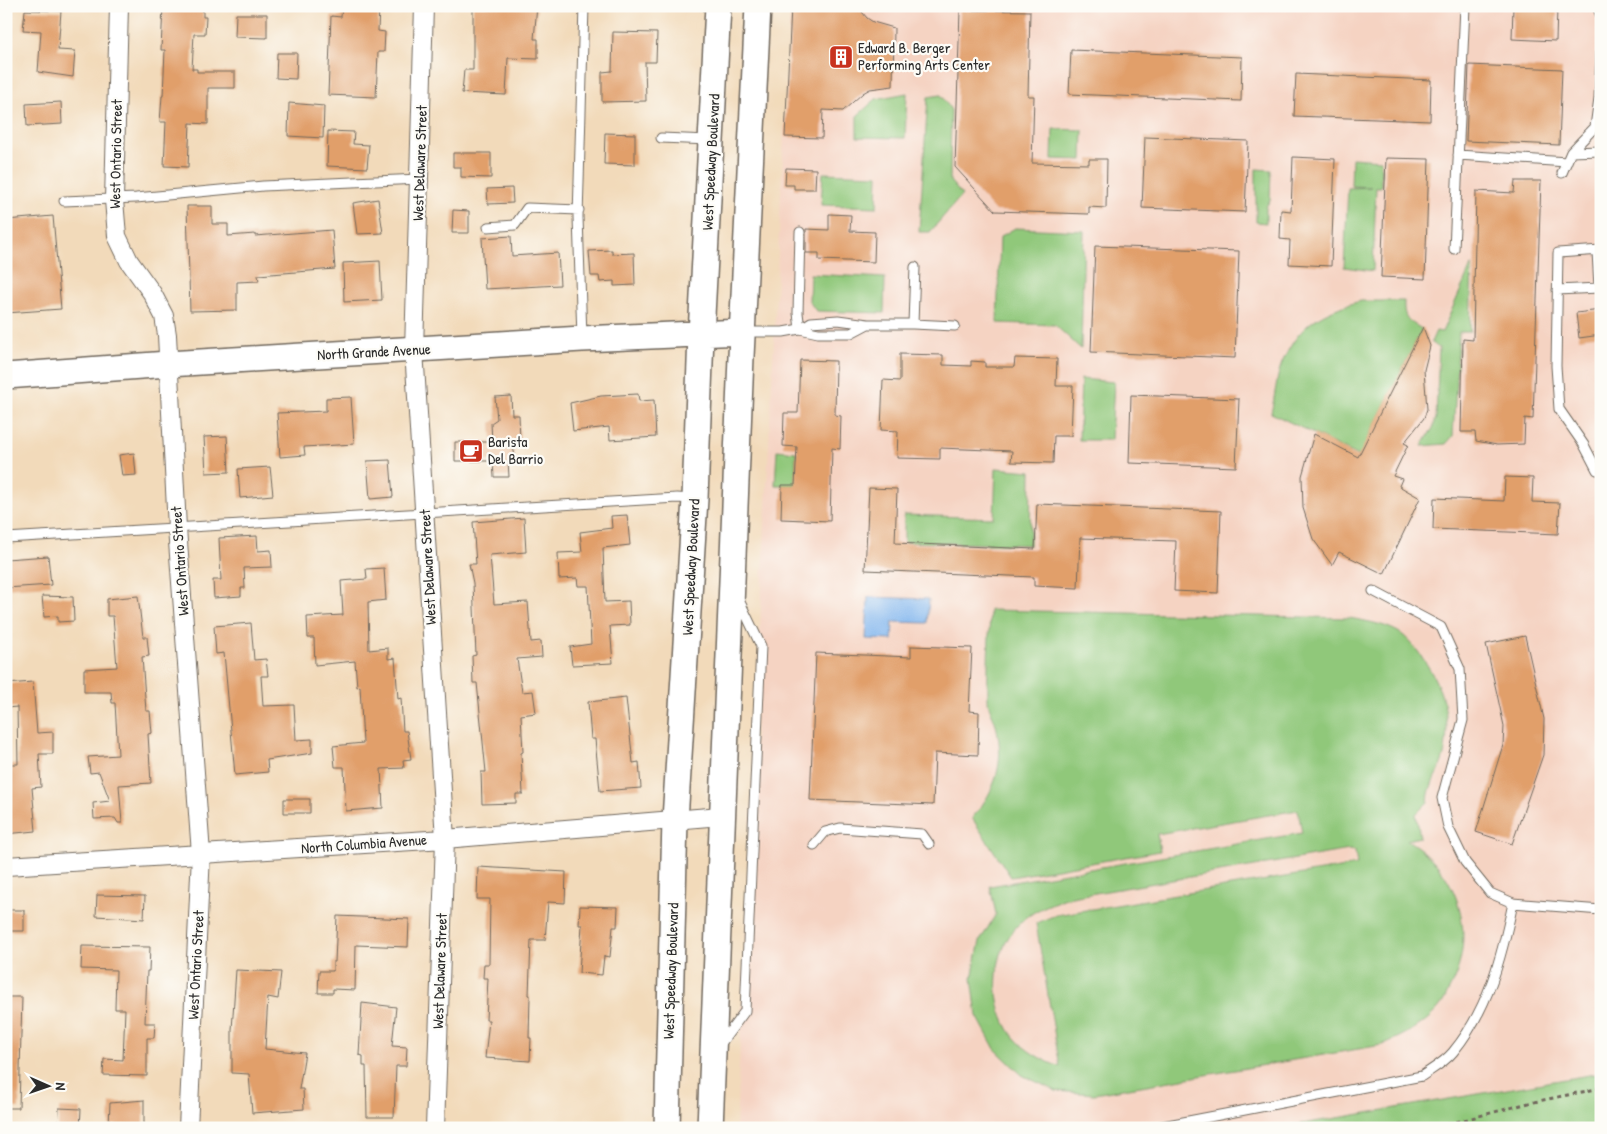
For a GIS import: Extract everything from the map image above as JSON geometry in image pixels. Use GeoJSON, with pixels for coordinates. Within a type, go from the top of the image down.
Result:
{"type":"FeatureCollection","features":[{"type":"Feature","properties":{"kind":"main road","name":"West Speedway Boulevard"},"geometry":{"type":"LineString","coordinates":[[667,1128],[675,820],[695,499],[701,335],[718,6]]}},
{"type":"Feature","properties":{"kind":"main road"},"geometry":{"type":"LineString","coordinates":[[710,1128],[742,332],[758,6]]}},
{"type":"Feature","properties":{"kind":"main road","name":"North Grande Avenue"},"geometry":{"type":"LineString","coordinates":[[6,376],[168,364],[582,339],[742,332]]}},
{"type":"Feature","properties":{"kind":"street","name":"West Ontario Street"},"geometry":{"type":"LineString","coordinates":[[119,6],[114,200],[117,236],[129,262],[152,293],[164,316],[177,528],[201,854],[188,1128]]}},
{"type":"Feature","properties":{"kind":"street","name":"West Delaware Street"},"geometry":{"type":"LineString","coordinates":[[424,6],[414,350],[445,839],[435,1128]]}},
{"type":"Feature","properties":{"kind":"street","name":"North Columbia Avenue"},"geometry":{"type":"LineString","coordinates":[[6,866],[445,839],[722,816]]}},
{"type":"Feature","properties":{"kind":"lane"},"geometry":{"type":"LineString","coordinates":[[582,339],[579,210],[584,6]]}},
{"type":"Feature","properties":{"kind":"lane"},"geometry":{"type":"LineString","coordinates":[[1454,249],[1465,6]]}},
{"type":"Feature","properties":{"kind":"lane"},"geometry":{"type":"LineString","coordinates":[[1596,6],[1601,16]]}},
{"type":"Feature","properties":{"kind":"lane"},"geometry":{"type":"LineString","coordinates":[[1562,173],[1571,152],[1595,127],[1599,98],[1601,53]]}},
{"type":"Feature","properties":{"kind":"lane"},"geometry":{"type":"LineString","coordinates":[[661,138],[712,140]]}},
{"type":"Feature","properties":{"kind":"lane"},"geometry":{"type":"LineString","coordinates":[[1571,152],[1601,151]]}},
{"type":"Feature","properties":{"kind":"lane"},"geometry":{"type":"LineString","coordinates":[[1458,155],[1567,162]]}},
{"type":"Feature","properties":{"kind":"lane"},"geometry":{"type":"LineString","coordinates":[[64,201],[114,200],[263,186],[420,179]]}},
{"type":"Feature","properties":{"kind":"lane"},"geometry":{"type":"LineString","coordinates":[[488,227],[515,225],[527,208],[579,210]]}},
{"type":"Feature","properties":{"kind":"lane"},"geometry":{"type":"LineString","coordinates":[[800,232],[798,313],[800,329]]}},
{"type":"Feature","properties":{"kind":"lane"},"geometry":{"type":"LineString","coordinates":[[1557,290],[1599,288],[1599,250],[1558,253],[1557,290],[1556,366],[1559,409],[1584,445],[1597,470]]}},
{"type":"Feature","properties":{"kind":"lane"},"geometry":{"type":"LineString","coordinates":[[913,324],[915,267]]}},
{"type":"Feature","properties":{"kind":"lane"},"geometry":{"type":"LineString","coordinates":[[742,332],[783,332],[800,329],[813,321],[838,320],[868,324],[956,326]]}},
{"type":"Feature","properties":{"kind":"lane"},"geometry":{"type":"LineString","coordinates":[[800,329],[818,333],[851,333],[868,324]]}},
{"type":"Feature","properties":{"kind":"lane"},"geometry":{"type":"LineString","coordinates":[[6,538],[677,498],[695,499]]}},
{"type":"Feature","properties":{"kind":"lane"},"geometry":{"type":"LineString","coordinates":[[713,1054],[746,1011],[761,656],[761,646],[732,584]]}},
{"type":"Feature","properties":{"kind":"lane"},"geometry":{"type":"LineString","coordinates":[[1374,591],[1440,627],[1460,669],[1463,720],[1442,798],[1448,827],[1465,862],[1490,892],[1512,903],[1601,910]]}},
{"type":"Feature","properties":{"kind":"lane"},"geometry":{"type":"LineString","coordinates":[[814,844],[825,832],[840,828],[922,834],[929,844]]}},
{"type":"Feature","properties":{"kind":"lane"},"geometry":{"type":"LineString","coordinates":[[1152,1128],[1422,1076],[1452,1054],[1477,1018],[1493,981],[1508,929],[1512,903]]}},
{"type":"Feature","properties":{"kind":"path"},"geometry":{"type":"LineString","coordinates":[[1433,1128],[1528,1103],[1601,1088]]}},
{"type":"Feature","properties":{"kind":"shaded area"},"geometry":{"type":"Polygon","coordinates":[[[790,6],[1601,6],[1601,1073],[1279,1128],[736,1128],[790,6]]]}},
{"type":"Feature","properties":{"kind":"green space"},"geometry":{"type":"Polygon","coordinates":[[[907,93],[905,138],[857,137],[857,116],[876,99],[907,93]]]}},
{"type":"Feature","properties":{"kind":"green space"},"geometry":{"type":"Polygon","coordinates":[[[941,95],[951,110],[950,181],[962,195],[930,232],[919,232],[928,97],[941,95]]]}},
{"type":"Feature","properties":{"kind":"green space"},"geometry":{"type":"Polygon","coordinates":[[[1053,129],[1083,130],[1082,160],[1052,159],[1053,129]]]}},
{"type":"Feature","properties":{"kind":"green space"},"geometry":{"type":"Polygon","coordinates":[[[1352,158],[1381,160],[1381,187],[1376,187],[1373,271],[1344,267],[1348,188],[1371,187],[1351,186],[1352,158]]]}},
{"type":"Feature","properties":{"kind":"green space"},"geometry":{"type":"Polygon","coordinates":[[[1256,169],[1271,170],[1270,200],[1266,207],[1266,223],[1256,222],[1256,169]]]}},
{"type":"Feature","properties":{"kind":"green space"},"geometry":{"type":"Polygon","coordinates":[[[823,173],[878,175],[877,207],[821,205],[823,173]]]}},
{"type":"Feature","properties":{"kind":"green space"},"geometry":{"type":"Polygon","coordinates":[[[1015,228],[1084,231],[1081,349],[1055,325],[997,323],[1000,237],[1015,228]]]}},
{"type":"Feature","properties":{"kind":"green space"},"geometry":{"type":"Polygon","coordinates":[[[1472,264],[1470,332],[1459,332],[1453,436],[1446,444],[1422,446],[1433,428],[1436,418],[1439,348],[1431,342],[1436,331],[1442,332],[1472,264]]]}},
{"type":"Feature","properties":{"kind":"green space"},"geometry":{"type":"Polygon","coordinates":[[[810,274],[885,278],[884,313],[816,311],[809,301],[810,274]]]}},
{"type":"Feature","properties":{"kind":"green space"},"geometry":{"type":"Polygon","coordinates":[[[1361,301],[1404,301],[1404,311],[1407,318],[1422,329],[1359,456],[1271,413],[1282,363],[1296,338],[1313,321],[1323,315],[1334,309],[1361,301]]]}},
{"type":"Feature","properties":{"kind":"green space"},"geometry":{"type":"Polygon","coordinates":[[[1081,379],[1114,382],[1111,440],[1079,440],[1081,379]]]}},
{"type":"Feature","properties":{"kind":"green space"},"geometry":{"type":"Polygon","coordinates":[[[777,450],[796,452],[795,485],[775,485],[777,450]]]}},
{"type":"Feature","properties":{"kind":"green space"},"geometry":{"type":"Polygon","coordinates":[[[996,468],[1031,471],[1030,545],[904,542],[904,515],[994,518],[996,468]]]}},
{"type":"Feature","properties":{"kind":"green space"},"geometry":{"type":"Polygon","coordinates":[[[990,610],[1349,618],[1385,626],[1404,636],[1430,670],[1443,700],[1447,720],[1444,755],[1430,789],[1428,802],[1416,814],[1420,837],[1407,840],[1425,853],[1440,868],[1451,886],[1459,905],[1462,925],[1462,946],[1458,967],[1444,1001],[1435,1012],[1414,1029],[1382,1045],[1094,1094],[1056,1091],[1022,1075],[995,1049],[977,1016],[972,978],[980,941],[996,914],[990,886],[1302,833],[1298,810],[1157,834],[1160,851],[1011,877],[972,818],[993,786],[999,763],[999,738],[988,699],[990,610]],[[1349,850],[1066,898],[1040,909],[1028,916],[1017,926],[1008,938],[1002,951],[998,965],[997,995],[1000,1010],[1006,1024],[1013,1036],[1028,1051],[1060,1067],[1036,923],[1056,915],[1357,865],[1355,851],[1349,850]]]}},
{"type":"Feature","properties":{"kind":"green space"},"geometry":{"type":"Polygon","coordinates":[[[1601,1073],[1601,1128],[1279,1128],[1601,1073]]]}},
{"type":"Feature","properties":{"kind":"water"},"geometry":{"type":"Polygon","coordinates":[[[868,597],[929,599],[927,623],[893,622],[892,640],[866,639],[868,597]]]}},
{"type":"Feature","properties":{"kind":"building"},"geometry":{"type":"Polygon","coordinates":[[[163,6],[203,6],[203,17],[206,17],[205,34],[194,34],[192,69],[197,69],[197,72],[235,72],[235,88],[208,88],[208,124],[190,123],[188,167],[164,166],[166,122],[160,122],[165,50],[161,50],[163,6]]]}},
{"type":"Feature","properties":{"kind":"building"},"geometry":{"type":"Polygon","coordinates":[[[342,6],[379,6],[378,31],[385,32],[384,52],[378,52],[376,97],[328,95],[331,16],[341,17],[342,6]]]}},
{"type":"Feature","properties":{"kind":"building"},"geometry":{"type":"Polygon","coordinates":[[[473,6],[537,6],[534,39],[538,39],[538,59],[508,58],[506,95],[462,93],[464,70],[473,70],[473,6]]]}},
{"type":"Feature","properties":{"kind":"building","name":"Edward B. Berger Performing Arts Center"},"geometry":{"type":"Polygon","coordinates":[[[791,6],[857,6],[873,22],[894,28],[893,86],[870,89],[843,111],[823,110],[822,138],[785,137],[791,6]]]}},
{"type":"Feature","properties":{"kind":"building"},"geometry":{"type":"Polygon","coordinates":[[[1513,6],[1557,8],[1556,41],[1512,39],[1513,6]]]}},
{"type":"Feature","properties":{"kind":"building"},"geometry":{"type":"Polygon","coordinates":[[[25,10],[61,11],[58,50],[75,51],[73,77],[38,72],[41,31],[23,30],[25,10]]]}},
{"type":"Feature","properties":{"kind":"building"},"geometry":{"type":"Polygon","coordinates":[[[960,10],[1030,11],[1028,96],[1034,96],[1032,163],[1089,164],[1089,159],[1107,159],[1106,208],[1089,207],[1089,214],[995,211],[955,167],[960,10]]]}},
{"type":"Feature","properties":{"kind":"building"},"geometry":{"type":"Polygon","coordinates":[[[236,14],[267,14],[267,38],[235,37],[236,14]]]}},
{"type":"Feature","properties":{"kind":"building"},"geometry":{"type":"Polygon","coordinates":[[[613,32],[657,33],[656,62],[645,62],[646,101],[602,102],[602,72],[612,71],[613,32]]]}},
{"type":"Feature","properties":{"kind":"building"},"geometry":{"type":"Polygon","coordinates":[[[1071,50],[1242,57],[1241,101],[1069,94],[1071,50]]]}},
{"type":"Feature","properties":{"kind":"building"},"geometry":{"type":"Polygon","coordinates":[[[277,53],[297,53],[296,79],[276,78],[277,53]]]}},
{"type":"Feature","properties":{"kind":"building"},"geometry":{"type":"Polygon","coordinates":[[[1469,65],[1562,69],[1559,145],[1466,141],[1469,65]]]}},
{"type":"Feature","properties":{"kind":"building"},"geometry":{"type":"Polygon","coordinates":[[[1296,74],[1431,80],[1430,121],[1294,116],[1296,74]]]}},
{"type":"Feature","properties":{"kind":"building"},"geometry":{"type":"Polygon","coordinates":[[[61,102],[62,124],[27,126],[26,104],[61,102]]]}},
{"type":"Feature","properties":{"kind":"building"},"geometry":{"type":"Polygon","coordinates":[[[289,103],[324,106],[323,138],[288,136],[289,103]]]}},
{"type":"Feature","properties":{"kind":"building"},"geometry":{"type":"Polygon","coordinates":[[[328,131],[354,132],[353,144],[369,145],[367,168],[327,166],[328,131]]]}},
{"type":"Feature","properties":{"kind":"building"},"geometry":{"type":"Polygon","coordinates":[[[605,133],[635,134],[635,165],[604,164],[605,133]]]}},
{"type":"Feature","properties":{"kind":"building"},"geometry":{"type":"Polygon","coordinates":[[[1145,137],[1248,141],[1245,212],[1142,208],[1145,137]]]}},
{"type":"Feature","properties":{"kind":"building"},"geometry":{"type":"Polygon","coordinates":[[[453,153],[491,153],[491,178],[461,177],[461,167],[453,167],[453,153]]]}},
{"type":"Feature","properties":{"kind":"building"},"geometry":{"type":"Polygon","coordinates":[[[1293,157],[1335,159],[1331,266],[1289,264],[1290,240],[1280,239],[1281,210],[1291,211],[1293,157]]]}},
{"type":"Feature","properties":{"kind":"building"},"geometry":{"type":"Polygon","coordinates":[[[1386,158],[1429,159],[1425,279],[1381,277],[1386,158]]]}},
{"type":"Feature","properties":{"kind":"building"},"geometry":{"type":"Polygon","coordinates":[[[786,168],[816,169],[815,189],[794,189],[794,185],[785,185],[786,168]]]}},
{"type":"Feature","properties":{"kind":"building"},"geometry":{"type":"Polygon","coordinates":[[[1515,181],[1541,181],[1533,419],[1525,418],[1524,444],[1497,445],[1476,441],[1475,432],[1461,432],[1463,339],[1473,340],[1476,191],[1514,193],[1515,181]]]}},
{"type":"Feature","properties":{"kind":"building"},"geometry":{"type":"Polygon","coordinates":[[[512,188],[513,203],[488,204],[487,189],[512,188]]]}},
{"type":"Feature","properties":{"kind":"building"},"geometry":{"type":"Polygon","coordinates":[[[378,199],[383,233],[357,234],[353,203],[378,199]]]}},
{"type":"Feature","properties":{"kind":"building"},"geometry":{"type":"Polygon","coordinates":[[[187,206],[212,206],[212,224],[228,224],[228,236],[255,234],[255,236],[332,230],[335,269],[258,275],[259,281],[237,282],[237,310],[190,311],[187,206]]]}},
{"type":"Feature","properties":{"kind":"building"},"geometry":{"type":"Polygon","coordinates":[[[453,210],[469,211],[469,233],[452,233],[453,210]]]}},
{"type":"Feature","properties":{"kind":"building"},"geometry":{"type":"Polygon","coordinates":[[[829,214],[851,215],[850,231],[875,232],[874,262],[819,260],[819,253],[806,253],[806,229],[829,230],[829,214]]]}},
{"type":"Feature","properties":{"kind":"building"},"geometry":{"type":"Polygon","coordinates":[[[53,216],[61,309],[6,313],[6,220],[53,216]]]}},
{"type":"Feature","properties":{"kind":"building"},"geometry":{"type":"Polygon","coordinates":[[[511,236],[512,256],[558,253],[560,285],[485,289],[482,238],[511,236]]]}},
{"type":"Feature","properties":{"kind":"building"},"geometry":{"type":"Polygon","coordinates":[[[1095,246],[1239,251],[1235,358],[1091,352],[1095,246]]]}},
{"type":"Feature","properties":{"kind":"building"},"geometry":{"type":"Polygon","coordinates":[[[612,250],[612,254],[634,253],[635,285],[614,286],[614,281],[600,282],[599,276],[591,276],[589,251],[612,250]]]}},
{"type":"Feature","properties":{"kind":"building"},"geometry":{"type":"Polygon","coordinates":[[[380,261],[382,300],[344,302],[343,263],[380,261]]]}},
{"type":"Feature","properties":{"kind":"building"},"geometry":{"type":"Polygon","coordinates":[[[1601,310],[1601,335],[1579,338],[1576,313],[1601,310]]]}},
{"type":"Feature","properties":{"kind":"building"},"geometry":{"type":"Polygon","coordinates":[[[1423,327],[1430,346],[1424,370],[1427,409],[1424,418],[1404,443],[1408,445],[1393,476],[1402,479],[1399,486],[1420,498],[1384,574],[1339,552],[1332,565],[1313,539],[1303,508],[1302,476],[1314,434],[1358,457],[1423,327]]]}},
{"type":"Feature","properties":{"kind":"building"},"geometry":{"type":"Polygon","coordinates":[[[900,354],[943,355],[943,365],[971,366],[971,361],[985,362],[985,367],[1014,367],[1015,358],[1057,359],[1056,386],[1073,386],[1071,436],[1054,436],[1053,463],[1011,462],[1012,451],[940,448],[940,459],[897,458],[898,431],[881,430],[883,380],[900,381],[900,354]]]}},
{"type":"Feature","properties":{"kind":"building"},"geometry":{"type":"Polygon","coordinates":[[[800,360],[836,361],[835,415],[841,416],[840,449],[832,448],[830,521],[781,519],[782,485],[795,485],[797,447],[783,446],[784,413],[798,413],[800,360]]]}},
{"type":"Feature","properties":{"kind":"building"},"geometry":{"type":"Polygon","coordinates":[[[638,394],[639,401],[654,400],[656,437],[610,440],[609,427],[573,431],[570,403],[601,396],[638,394]]]}},
{"type":"Feature","properties":{"kind":"building"},"geometry":{"type":"Polygon","coordinates":[[[1131,395],[1239,399],[1236,467],[1129,463],[1131,395]]]}},
{"type":"Feature","properties":{"kind":"building"},"geometry":{"type":"Polygon","coordinates":[[[511,396],[512,415],[519,415],[520,442],[513,442],[515,460],[508,460],[509,477],[494,477],[493,461],[455,461],[455,442],[492,442],[491,423],[497,419],[495,397],[511,396]]]}},
{"type":"Feature","properties":{"kind":"building"},"geometry":{"type":"Polygon","coordinates":[[[351,397],[354,444],[304,447],[305,455],[280,457],[277,413],[326,411],[326,398],[351,397]]]}},
{"type":"Feature","properties":{"kind":"building"},"geometry":{"type":"Polygon","coordinates":[[[227,436],[229,472],[206,473],[204,437],[227,436]]]}},
{"type":"Feature","properties":{"kind":"building"},"geometry":{"type":"Polygon","coordinates":[[[134,453],[136,475],[122,476],[119,455],[134,453]]]}},
{"type":"Feature","properties":{"kind":"building"},"geometry":{"type":"Polygon","coordinates":[[[390,460],[393,497],[370,499],[367,461],[390,460]]]}},
{"type":"Feature","properties":{"kind":"building"},"geometry":{"type":"Polygon","coordinates":[[[270,467],[273,495],[240,498],[238,469],[270,467]]]}},
{"type":"Feature","properties":{"kind":"building"},"geometry":{"type":"Polygon","coordinates":[[[1505,477],[1533,478],[1532,502],[1560,503],[1558,534],[1433,529],[1434,498],[1504,501],[1505,477]]]}},
{"type":"Feature","properties":{"kind":"building"},"geometry":{"type":"Polygon","coordinates":[[[869,488],[897,489],[895,543],[1035,549],[1037,504],[1221,511],[1218,593],[1174,591],[1176,541],[1080,538],[1078,588],[1034,586],[1034,577],[865,570],[869,488]]]}},
{"type":"Feature","properties":{"kind":"building"},"geometry":{"type":"Polygon","coordinates":[[[627,515],[630,545],[603,548],[605,602],[629,601],[630,625],[610,626],[613,663],[572,665],[570,647],[591,644],[588,586],[578,586],[577,578],[559,579],[558,553],[582,552],[580,532],[612,528],[611,516],[627,515]]]}},
{"type":"Feature","properties":{"kind":"building"},"geometry":{"type":"Polygon","coordinates":[[[524,518],[526,552],[490,555],[494,604],[528,602],[531,642],[541,641],[542,657],[517,659],[522,692],[533,691],[536,713],[521,715],[523,794],[516,794],[516,803],[482,804],[481,772],[486,772],[477,683],[473,683],[472,656],[476,655],[473,583],[469,564],[476,564],[473,522],[524,518]]]}},
{"type":"Feature","properties":{"kind":"building"},"geometry":{"type":"Polygon","coordinates":[[[257,536],[258,551],[271,550],[272,567],[244,568],[245,588],[241,588],[241,596],[214,598],[213,580],[221,580],[219,538],[257,536]]]}},
{"type":"Feature","properties":{"kind":"building"},"geometry":{"type":"Polygon","coordinates":[[[48,556],[51,585],[6,588],[6,559],[48,556]]]}},
{"type":"Feature","properties":{"kind":"building"},"geometry":{"type":"Polygon","coordinates":[[[384,568],[386,600],[368,602],[369,650],[388,648],[388,659],[395,658],[398,699],[401,698],[403,731],[407,731],[411,759],[403,760],[404,768],[381,769],[383,808],[346,811],[344,767],[335,767],[333,746],[363,743],[360,686],[357,687],[355,661],[315,665],[314,638],[308,638],[307,617],[343,615],[341,581],[367,579],[366,569],[384,568]]]}},
{"type":"Feature","properties":{"kind":"building"},"geometry":{"type":"Polygon","coordinates":[[[42,596],[73,597],[74,621],[58,622],[58,616],[44,617],[42,596]]]}},
{"type":"Feature","properties":{"kind":"building"},"geometry":{"type":"Polygon","coordinates":[[[138,596],[143,637],[147,637],[149,656],[142,657],[146,711],[150,711],[152,733],[148,734],[151,783],[119,785],[122,823],[118,823],[115,818],[94,819],[93,803],[110,801],[99,772],[90,773],[88,757],[118,755],[115,703],[112,703],[111,692],[84,692],[84,669],[117,667],[113,616],[107,616],[107,599],[138,596]]]}},
{"type":"Feature","properties":{"kind":"building"},"geometry":{"type":"Polygon","coordinates":[[[251,623],[254,660],[266,659],[268,676],[261,676],[263,706],[294,705],[296,740],[312,739],[312,753],[267,760],[268,772],[235,775],[224,653],[216,654],[214,626],[251,623]]]}},
{"type":"Feature","properties":{"kind":"building"},"geometry":{"type":"Polygon","coordinates":[[[1525,636],[1544,719],[1543,755],[1512,844],[1476,832],[1503,745],[1504,726],[1486,644],[1525,636]]]}},
{"type":"Feature","properties":{"kind":"building"},"geometry":{"type":"Polygon","coordinates":[[[911,646],[972,648],[969,711],[979,712],[978,755],[935,753],[933,805],[810,800],[816,653],[911,657],[911,646]]]}},
{"type":"Feature","properties":{"kind":"building"},"geometry":{"type":"Polygon","coordinates":[[[33,682],[37,733],[53,732],[53,754],[39,754],[41,787],[32,788],[36,831],[6,834],[6,764],[18,764],[17,707],[6,708],[6,684],[33,682]]]}},
{"type":"Feature","properties":{"kind":"building"},"geometry":{"type":"Polygon","coordinates":[[[626,698],[633,763],[639,762],[641,788],[600,791],[595,739],[591,739],[588,702],[626,698]]]}},
{"type":"Feature","properties":{"kind":"building"},"geometry":{"type":"Polygon","coordinates":[[[284,799],[310,799],[310,813],[284,813],[284,799]]]}},
{"type":"Feature","properties":{"kind":"building"},"geometry":{"type":"Polygon","coordinates":[[[478,867],[566,872],[565,903],[548,902],[545,940],[531,940],[529,995],[530,1061],[485,1058],[489,1020],[486,1020],[488,978],[483,978],[484,964],[489,964],[490,899],[477,899],[478,867]]]}},
{"type":"Feature","properties":{"kind":"building"},"geometry":{"type":"Polygon","coordinates":[[[97,895],[145,896],[144,919],[96,916],[97,895]]]}},
{"type":"Feature","properties":{"kind":"building"},"geometry":{"type":"Polygon","coordinates":[[[580,906],[618,907],[617,927],[613,927],[610,957],[604,956],[602,975],[579,973],[582,925],[579,925],[580,906]]]}},
{"type":"Feature","properties":{"kind":"building"},"geometry":{"type":"Polygon","coordinates":[[[6,910],[24,910],[24,931],[6,931],[6,910]]]}},
{"type":"Feature","properties":{"kind":"building"},"geometry":{"type":"Polygon","coordinates":[[[337,916],[409,919],[408,947],[356,945],[355,990],[333,989],[333,993],[318,993],[319,971],[333,971],[337,916]]]}},
{"type":"Feature","properties":{"kind":"building"},"geometry":{"type":"Polygon","coordinates":[[[82,946],[150,947],[145,1023],[155,1023],[154,1038],[147,1038],[147,1076],[103,1075],[104,1059],[123,1060],[125,1009],[115,1009],[116,970],[81,969],[82,946]]]}},
{"type":"Feature","properties":{"kind":"building"},"geometry":{"type":"Polygon","coordinates":[[[236,970],[281,972],[278,999],[268,997],[265,1049],[305,1053],[299,1089],[303,1089],[304,1109],[252,1113],[249,1074],[232,1073],[232,1030],[236,970]]]}},
{"type":"Feature","properties":{"kind":"building"},"geometry":{"type":"Polygon","coordinates":[[[6,997],[22,997],[19,1108],[6,1108],[6,997]]]}},
{"type":"Feature","properties":{"kind":"building"},"geometry":{"type":"Polygon","coordinates":[[[362,1003],[396,1007],[392,1046],[407,1047],[406,1066],[396,1066],[394,1117],[367,1117],[366,1066],[363,1066],[363,1056],[359,1055],[362,1003]]]}},
{"type":"Feature","properties":{"kind":"building"},"geometry":{"type":"Polygon","coordinates":[[[144,1100],[144,1126],[109,1125],[110,1103],[144,1100]]]}},
{"type":"Feature","properties":{"kind":"building"},"geometry":{"type":"Polygon","coordinates":[[[59,1108],[81,1109],[80,1128],[58,1128],[59,1108]]]}},
{"type":"Feature","properties":{"kind":"place","name":"Edward B. Berger Performing Arts Center"},"geometry":{"type":"Point","coordinates":[841,57]}},
{"type":"Feature","properties":{"kind":"place","name":"Barista Del Barrio"},"geometry":{"type":"Point","coordinates":[471,451]}}]}
